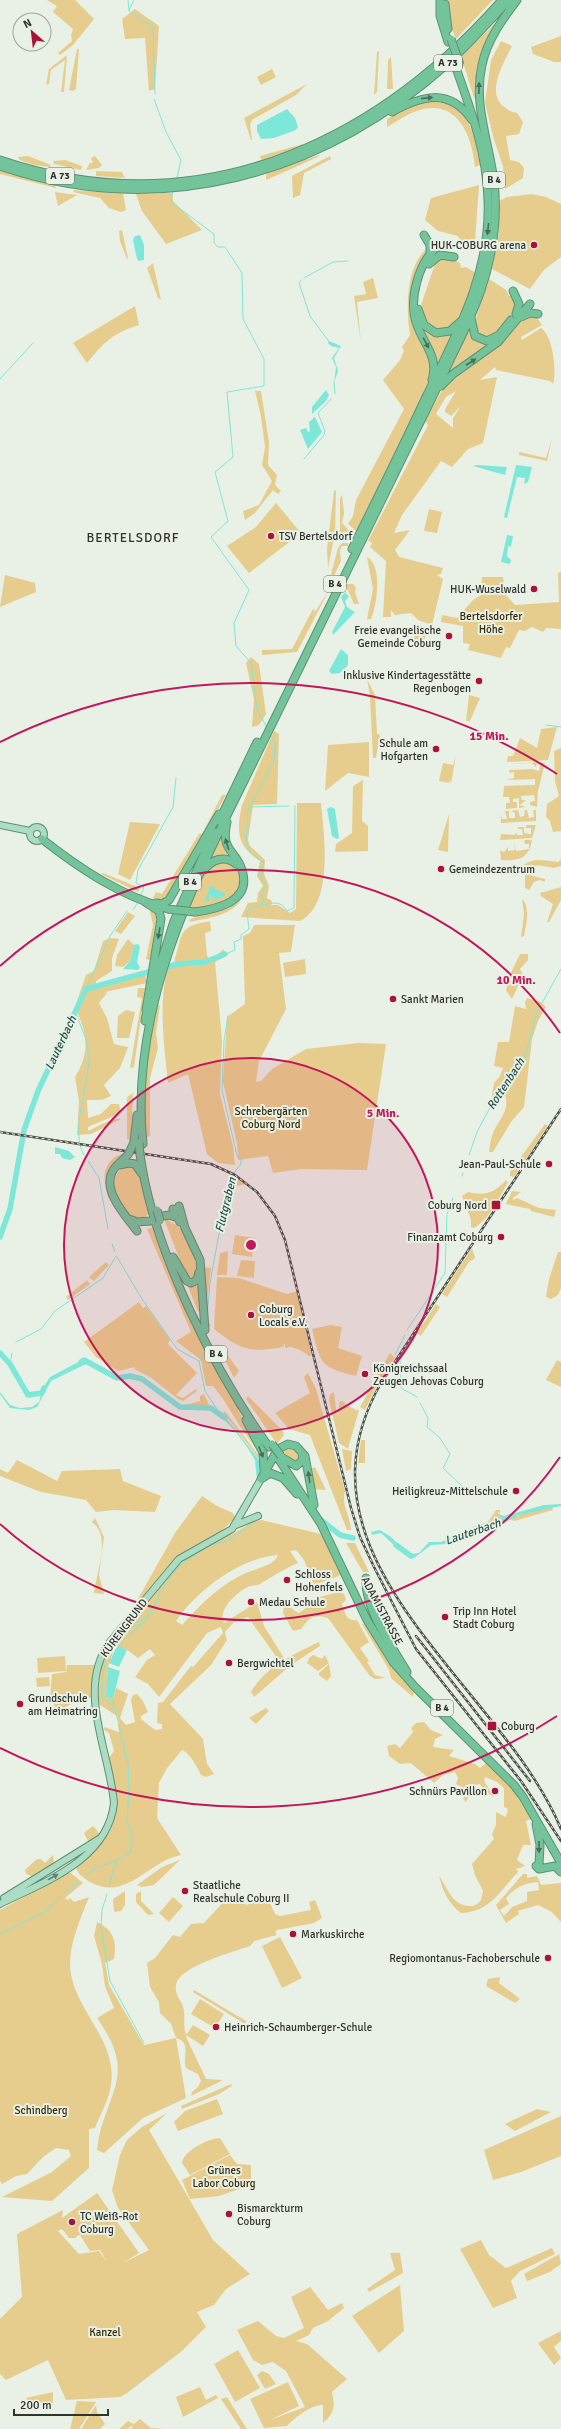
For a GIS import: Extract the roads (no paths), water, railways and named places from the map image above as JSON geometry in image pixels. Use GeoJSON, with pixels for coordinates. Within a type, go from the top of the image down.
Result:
{"type":"FeatureCollection","features":[{"type":"Feature","properties":{"kind":"highway"},"geometry":{"type":"LineString","coordinates":[[440,0],[440,16],[485,140]]}},
{"type":"Feature","properties":{"kind":"highway"},"geometry":{"type":"LineString","coordinates":[[445,0],[445,15],[449,41]]}},
{"type":"Feature","properties":{"kind":"highway"},"geometry":{"type":"LineString","coordinates":[[492,11],[496,0]]}},
{"type":"Feature","properties":{"kind":"highway","name":"A 73"},"geometry":{"type":"LineString","coordinates":[[264,168],[322,142],[381,108],[430,71],[502,0]]}},
{"type":"Feature","properties":{"kind":"highway","name":"A 73"},"geometry":{"type":"LineString","coordinates":[[0,160],[62,176],[146,190],[191,186],[264,168],[325,147],[378,117],[445,65],[475,37],[509,0]]}},
{"type":"Feature","properties":{"kind":"highway"},"geometry":{"type":"LineString","coordinates":[[485,140],[478,90],[481,66],[490,39],[517,0]]}},
{"type":"Feature","properties":{"kind":"highway"},"geometry":{"type":"LineString","coordinates":[[458,66],[475,126]]}},
{"type":"Feature","properties":{"kind":"highway"},"geometry":{"type":"LineString","coordinates":[[378,117],[410,102],[430,97],[440,98],[457,104],[468,114],[475,126]]}},
{"type":"Feature","properties":{"kind":"highway","name":"B 4"},"geometry":{"type":"LineString","coordinates":[[468,317],[481,272],[488,222],[487,176],[475,126]]}},
{"type":"Feature","properties":{"kind":"highway","name":"B 4"},"geometry":{"type":"LineString","coordinates":[[271,1445],[236,1389],[205,1330],[155,1218],[142,1155],[138,1143],[138,1070],[144,1021],[152,982],[187,890],[430,396],[468,317],[486,274],[495,221],[493,179],[485,140]]}},
{"type":"Feature","properties":{"kind":"highway","name":"A 73"},"geometry":{"type":"LineString","coordinates":[[0,166],[60,182],[121,186]]}},
{"type":"Feature","properties":{"kind":"highway"},"geometry":{"type":"LineString","coordinates":[[424,235],[430,245],[430,254]]}},
{"type":"Feature","properties":{"kind":"highway"},"geometry":{"type":"LineString","coordinates":[[430,254],[438,246],[429,264],[419,294],[418,313],[424,325],[431,331],[441,334],[456,327],[468,317],[475,336],[487,341],[499,335],[518,316],[527,313],[538,314]]}},
{"type":"Feature","properties":{"kind":"highway","name":"B 4"},"geometry":{"type":"LineString","coordinates":[[430,254],[420,275],[414,304],[416,324],[434,362],[430,396]]}},
{"type":"Feature","properties":{"kind":"highway"},"geometry":{"type":"LineString","coordinates":[[429,264],[440,255],[454,257]]}},
{"type":"Feature","properties":{"kind":"highway"},"geometry":{"type":"LineString","coordinates":[[513,291],[519,304],[518,316]]}},
{"type":"Feature","properties":{"kind":"highway"},"geometry":{"type":"LineString","coordinates":[[430,396],[449,378],[498,342],[528,303]]}},
{"type":"Feature","properties":{"kind":"highway"},"geometry":{"type":"LineString","coordinates":[[42,839],[96,877],[132,897],[168,909],[194,912],[219,908],[232,902],[241,891],[243,875],[241,868],[229,851],[225,838],[228,807]]}},
{"type":"Feature","properties":{"kind":"highway"},"geometry":{"type":"LineString","coordinates":[[156,906],[168,900],[220,812],[228,807]]}},
{"type":"Feature","properties":{"kind":"highway","name":"B 4"},"geometry":{"type":"LineString","coordinates":[[138,1143],[141,1080],[147,1033],[162,974],[160,961],[228,807]]}},
{"type":"Feature","properties":{"kind":"highway"},"geometry":{"type":"LineString","coordinates":[[196,882],[207,866],[220,859],[232,861],[243,875]]}},
{"type":"Feature","properties":{"kind":"highway"},"geometry":{"type":"LineString","coordinates":[[156,906],[160,912],[161,918],[160,961]]}},
{"type":"Feature","properties":{"kind":"highway"},"geometry":{"type":"LineString","coordinates":[[136,1231],[114,1198],[110,1187],[111,1177],[138,1143]]}},
{"type":"Feature","properties":{"kind":"highway","name":"B 4"},"geometry":{"type":"LineString","coordinates":[[142,1155],[144,1180],[155,1218],[185,1297],[232,1391],[281,1457],[292,1480]]}},
{"type":"Feature","properties":{"kind":"highway"},"geometry":{"type":"LineString","coordinates":[[119,1165],[128,1163],[134,1164],[144,1180]]}},
{"type":"Feature","properties":{"kind":"highway"},"geometry":{"type":"LineString","coordinates":[[185,1228],[178,1218],[176,1207],[196,1252],[201,1268],[205,1330]]}},
{"type":"Feature","properties":{"kind":"highway"},"geometry":{"type":"LineString","coordinates":[[129,1219],[137,1222],[169,1215],[178,1218]]}},
{"type":"Feature","properties":{"kind":"highway"},"geometry":{"type":"LineString","coordinates":[[173,1257],[185,1279],[191,1283],[197,1280],[199,1275],[196,1252]]}},
{"type":"Feature","properties":{"kind":"highway"},"geometry":{"type":"LineString","coordinates":[[232,1391],[262,1453],[263,1475]]}},
{"type":"Feature","properties":{"kind":"highway"},"geometry":{"type":"LineString","coordinates":[[263,1475],[273,1455],[281,1446],[292,1445],[302,1450],[307,1463],[314,1505]]}},
{"type":"Feature","properties":{"kind":"highway"},"geometry":{"type":"LineString","coordinates":[[281,1457],[296,1466],[302,1460],[302,1450]]}},
{"type":"Feature","properties":{"kind":"highway"},"geometry":{"type":"LineString","coordinates":[[263,1475],[275,1474],[292,1480],[315,1515]]}},
{"type":"Feature","properties":{"kind":"highway","name":"ADAMISTRASSE"},"geometry":{"type":"LineString","coordinates":[[292,1480],[314,1505],[367,1620],[393,1662],[415,1687],[514,1785],[558,1852]]}},
{"type":"Feature","properties":{"kind":"highway","name":"ADAMISTRASSE"},"geometry":{"type":"LineString","coordinates":[[292,1480],[315,1515],[376,1629],[407,1672],[519,1784],[533,1805],[558,1852]]}},
{"type":"Feature","properties":{"kind":"highway"},"geometry":{"type":"LineString","coordinates":[[366,1578],[366,1593],[370,1606],[407,1672]]}},
{"type":"Feature","properties":{"kind":"highway","name":"B 4"},"geometry":{"type":"LineString","coordinates":[[533,1814],[538,1829],[537,1866],[539,1869],[556,1866],[561,1872]]}},
{"type":"Feature","properties":{"kind":"highway","name":"B 4"},"geometry":{"type":"LineString","coordinates":[[558,1852],[561,1863]]}},
{"type":"Feature","properties":{"kind":"main road"},"geometry":{"type":"LineString","coordinates":[[0,825],[30,831],[35,827],[41,828],[44,832],[42,839],[38,841],[33,840],[30,831]]}},
{"type":"Feature","properties":{"kind":"main road","name":"KÜRENGRUND"},"geometry":{"type":"LineString","coordinates":[[0,1904],[70,1867],[96,1847],[105,1833],[112,1819],[114,1803],[96,1707],[95,1682],[99,1661],[109,1643],[173,1564],[190,1551],[230,1531],[236,1525],[263,1475]]}},
{"type":"Feature","properties":{"kind":"main road"},"geometry":{"type":"LineString","coordinates":[[236,1525],[258,1516]]}},
{"type":"Feature","properties":{"kind":"main road"},"geometry":{"type":"LineString","coordinates":[[0,1901],[85,1848],[105,1833]]}},
{"type":"Feature","properties":{"kind":"water"},"geometry":{"type":"Polygon","coordinates":[[[287,109],[295,118],[298,127],[296,130],[274,138],[261,139],[257,131],[257,125],[287,109]]]}},
{"type":"Feature","properties":{"kind":"water"},"geometry":{"type":"Polygon","coordinates":[[[140,235],[144,245],[144,260],[139,261],[137,259],[133,240],[135,236],[140,235]]]}},
{"type":"Feature","properties":{"kind":"water"},"geometry":{"type":"Polygon","coordinates":[[[329,341],[341,346],[334,358],[338,371],[334,383],[336,367],[332,358],[339,348],[331,346],[328,343],[329,341]]]}},
{"type":"Feature","properties":{"kind":"water"},"geometry":{"type":"Polygon","coordinates":[[[326,390],[329,395],[326,401],[312,414],[312,407],[326,390]]]}},
{"type":"Feature","properties":{"kind":"water"},"geometry":{"type":"Polygon","coordinates":[[[315,417],[322,432],[308,449],[300,430],[306,428],[308,432],[310,431],[309,422],[315,417]]]}},
{"type":"Feature","properties":{"kind":"water"},"geometry":{"type":"Polygon","coordinates":[[[516,465],[532,467],[528,482],[524,484],[525,478],[517,477],[507,518],[504,517],[516,465]]]}},
{"type":"Feature","properties":{"kind":"water"},"geometry":{"type":"Polygon","coordinates":[[[473,466],[507,467],[505,475],[473,466]]]}},
{"type":"Feature","properties":{"kind":"water"},"geometry":{"type":"Polygon","coordinates":[[[507,535],[513,536],[511,547],[508,546],[507,556],[511,560],[510,564],[501,562],[507,535]]]}},
{"type":"Feature","properties":{"kind":"water"},"geometry":{"type":"Polygon","coordinates":[[[345,592],[349,597],[345,601],[347,607],[355,612],[333,635],[332,632],[345,607],[341,597],[345,592]]]}},
{"type":"Feature","properties":{"kind":"water"},"geometry":{"type":"Polygon","coordinates":[[[341,649],[348,655],[348,665],[340,673],[332,674],[329,671],[341,649]]]}},
{"type":"Feature","properties":{"kind":"water"},"geometry":{"type":"Polygon","coordinates":[[[331,807],[335,809],[339,838],[337,839],[332,836],[327,809],[331,807]]]}},
{"type":"Feature","properties":{"kind":"water"},"geometry":{"type":"Polygon","coordinates":[[[210,886],[225,894],[225,896],[215,900],[209,894],[210,901],[205,901],[210,886]]]}},
{"type":"Feature","properties":{"kind":"water"},"geometry":{"type":"Polygon","coordinates":[[[138,944],[140,947],[137,962],[140,968],[138,970],[123,969],[130,961],[134,945],[138,944]]]}},
{"type":"Feature","properties":{"kind":"water"},"geometry":{"type":"Polygon","coordinates":[[[55,1147],[69,1151],[75,1157],[70,1160],[62,1158],[60,1154],[55,1154],[55,1147]]]}},
{"type":"Feature","properties":{"kind":"water"},"geometry":{"type":"Polygon","coordinates":[[[84,1359],[88,1359],[88,1363],[51,1381],[37,1407],[29,1410],[10,1408],[0,1394],[0,1392],[10,1405],[20,1408],[32,1407],[39,1402],[43,1388],[50,1377],[84,1359]]]}},
{"type":"Feature","properties":{"kind":"water"},"geometry":{"type":"Polygon","coordinates":[[[221,1411],[259,1460],[260,1469],[258,1469],[253,1456],[242,1440],[219,1415],[221,1411]]]}},
{"type":"Feature","properties":{"kind":"water"},"geometry":{"type":"Polygon","coordinates":[[[561,1504],[561,1506],[504,1518],[498,1524],[468,1533],[446,1544],[431,1545],[414,1558],[406,1554],[408,1552],[411,1554],[419,1553],[429,1542],[441,1542],[476,1526],[497,1521],[502,1517],[496,1513],[504,1516],[544,1505],[561,1504]]]}},
{"type":"Feature","properties":{"kind":"water"},"geometry":{"type":"Polygon","coordinates":[[[380,1530],[391,1537],[402,1548],[399,1550],[381,1533],[372,1535],[371,1532],[380,1530]]]}},
{"type":"Feature","properties":{"kind":"water"},"geometry":{"type":"Polygon","coordinates":[[[119,1646],[127,1650],[119,1667],[109,1663],[116,1648],[119,1646]]]}},
{"type":"Feature","properties":{"kind":"water"},"geometry":{"type":"Polygon","coordinates":[[[108,1667],[120,1671],[113,1699],[106,1697],[108,1667]]]}},
{"type":"Feature","properties":{"kind":"waterway","name":"Lauterbach"},"geometry":{"type":"LineString","coordinates":[[128,0],[129,11],[153,27],[155,94]]}},
{"type":"Feature","properties":{"kind":"waterway","name":"Lauterbach"},"geometry":{"type":"LineString","coordinates":[[129,10],[134,0]]}},
{"type":"Feature","properties":{"kind":"waterway","name":"Lauterbach"},"geometry":{"type":"LineString","coordinates":[[154,99],[166,132],[181,160],[177,178]]}},
{"type":"Feature","properties":{"kind":"waterway","name":"Lauterbach"},"geometry":{"type":"LineString","coordinates":[[173,191],[171,202],[214,234],[214,243],[218,247],[225,247],[242,273],[243,319],[264,359],[264,386],[227,392],[233,457],[215,472],[228,521],[211,537],[249,590],[234,623],[236,646],[251,663],[257,709],[267,728]]}},
{"type":"Feature","properties":{"kind":"waterway"},"geometry":{"type":"LineString","coordinates":[[304,278],[333,262],[348,261]]}},
{"type":"Feature","properties":{"kind":"waterway"},"geometry":{"type":"LineString","coordinates":[[301,280],[299,283],[310,316],[330,343]]}},
{"type":"Feature","properties":{"kind":"waterway"},"geometry":{"type":"LineString","coordinates":[[0,379],[33,343]]}},
{"type":"Feature","properties":{"kind":"waterway"},"geometry":{"type":"LineString","coordinates":[[334,382],[335,394]]}},
{"type":"Feature","properties":{"kind":"waterway"},"geometry":{"type":"LineString","coordinates":[[304,459],[324,435],[325,431],[318,413],[331,399]]}},
{"type":"Feature","properties":{"kind":"waterway"},"geometry":{"type":"LineString","coordinates":[[546,725],[561,727]]}},
{"type":"Feature","properties":{"kind":"waterway","name":"Lauterbach"},"geometry":{"type":"LineString","coordinates":[[228,953],[235,950],[234,942],[241,939],[241,935],[249,929],[247,912],[264,901],[261,894],[266,886],[260,875],[264,863],[250,852],[246,841],[248,810],[274,761],[275,743],[270,734]]}},
{"type":"Feature","properties":{"kind":"waterway"},"geometry":{"type":"LineString","coordinates":[[141,895],[144,887],[136,883],[138,870],[173,807],[176,778]]}},
{"type":"Feature","properties":{"kind":"waterway"},"geometry":{"type":"LineString","coordinates":[[250,807],[289,806]]}},
{"type":"Feature","properties":{"kind":"waterway"},"geometry":{"type":"LineString","coordinates":[[261,905],[276,903],[284,907],[287,911],[294,908],[295,806]]}},
{"type":"Feature","properties":{"kind":"waterway"},"geometry":{"type":"LineString","coordinates":[[133,910],[138,902]]}},
{"type":"Feature","properties":{"kind":"waterway"},"geometry":{"type":"LineString","coordinates":[[86,989],[110,936],[127,911]]}},
{"type":"Feature","properties":{"kind":"waterway","name":"Lauterbach"},"geometry":{"type":"LineString","coordinates":[[0,1237],[10,1209],[24,1130],[38,1091],[86,989],[178,964],[205,962],[225,954]]}},
{"type":"Feature","properties":{"kind":"waterway","name":"Rottenbach"},"geometry":{"type":"LineString","coordinates":[[469,1155],[477,1132],[503,1085],[524,1061],[537,1012],[561,969]]}},
{"type":"Feature","properties":{"kind":"waterway"},"geometry":{"type":"LineString","coordinates":[[76,1013],[86,1038],[89,1054],[87,1078],[79,1120],[80,1145],[84,1155]]}},
{"type":"Feature","properties":{"kind":"waterway","name":"Flutgraben"},"geometry":{"type":"LineString","coordinates":[[207,1317],[210,1283],[226,1196],[232,1175],[241,1164],[241,1159],[237,1156],[222,1090],[224,1041],[228,1016]]}},
{"type":"Feature","properties":{"kind":"waterway"},"geometry":{"type":"LineString","coordinates":[[88,1161],[99,1178],[108,1229]]}},
{"type":"Feature","properties":{"kind":"waterway","name":"Rottenbach"},"geometry":{"type":"LineString","coordinates":[[407,1330],[445,1273],[447,1214],[453,1198]]}},
{"type":"Feature","properties":{"kind":"waterway"},"geometry":{"type":"LineString","coordinates":[[112,1244],[115,1252]]}},
{"type":"Feature","properties":{"kind":"waterway"},"geometry":{"type":"LineString","coordinates":[[16,1342],[41,1329],[55,1311],[103,1278],[116,1256]]}},
{"type":"Feature","properties":{"kind":"waterway"},"geometry":{"type":"LineString","coordinates":[[117,1257],[142,1299],[177,1349],[199,1361],[205,1391],[219,1412]]}},
{"type":"Feature","properties":{"kind":"waterway","name":"Flutgraben"},"geometry":{"type":"LineString","coordinates":[[207,1320],[210,1326]]}},
{"type":"Feature","properties":{"kind":"waterway","name":"Rottenbach"},"geometry":{"type":"LineString","coordinates":[[395,1355],[405,1335]]}},
{"type":"Feature","properties":{"kind":"waterway","name":"Flutgraben"},"geometry":{"type":"LineString","coordinates":[[200,1361],[205,1349]]}},
{"type":"Feature","properties":{"kind":"waterway","name":"Lauterbach"},"geometry":{"type":"LineString","coordinates":[[0,1353],[10,1364],[28,1395],[42,1393],[44,1388]]}},
{"type":"Feature","properties":{"kind":"waterway"},"geometry":{"type":"LineString","coordinates":[[10,1364],[12,1353]]}},
{"type":"Feature","properties":{"kind":"waterway","name":"Rottenbach"},"geometry":{"type":"LineString","coordinates":[[400,1358],[401,1388],[417,1397]]}},
{"type":"Feature","properties":{"kind":"waterway","name":"Lauterbach"},"geometry":{"type":"LineString","coordinates":[[81,1362],[84,1360],[117,1378],[130,1376],[142,1379],[180,1407],[211,1408],[225,1418]]}},
{"type":"Feature","properties":{"kind":"waterway","name":"Rottenbach"},"geometry":{"type":"LineString","coordinates":[[420,1403],[428,1418],[427,1427],[440,1438],[450,1454],[443,1468],[462,1486]]}},
{"type":"Feature","properties":{"kind":"waterway","name":"Lauterbach"},"geometry":{"type":"LineString","coordinates":[[258,1463],[259,1474],[266,1478]]}},
{"type":"Feature","properties":{"kind":"waterway","name":"Rottenbach"},"geometry":{"type":"LineString","coordinates":[[494,1524],[514,1515]]}},
{"type":"Feature","properties":{"kind":"waterway","name":"Lauterbach"},"geometry":{"type":"LineString","coordinates":[[320,1519],[340,1535],[353,1538]]}},
{"type":"Feature","properties":{"kind":"waterway"},"geometry":{"type":"LineString","coordinates":[[121,1643],[152,1614],[160,1592],[180,1565],[208,1546],[225,1542],[254,1524]]}},
{"type":"Feature","properties":{"kind":"waterway","name":"Lauterbach"},"geometry":{"type":"LineString","coordinates":[[396,1545],[411,1556]]}},
{"type":"Feature","properties":{"kind":"waterway"},"geometry":{"type":"LineString","coordinates":[[132,1624],[145,1618],[155,1604]]}},
{"type":"Feature","properties":{"kind":"waterway"},"geometry":{"type":"LineString","coordinates":[[118,1720],[114,1707],[102,1698],[102,1694],[103,1673],[107,1658],[114,1646],[120,1643]]}},
{"type":"Feature","properties":{"kind":"waterway"},"geometry":{"type":"LineString","coordinates":[[113,1699],[114,1707]]}},
{"type":"Feature","properties":{"kind":"waterway"},"geometry":{"type":"LineString","coordinates":[[87,1874],[98,1867],[116,1861],[131,1851],[131,1831],[127,1823],[129,1786],[128,1763],[119,1725]]}},
{"type":"Feature","properties":{"kind":"waterway"},"geometry":{"type":"LineString","coordinates":[[109,1886],[116,1862]]}},
{"type":"Feature","properties":{"kind":"waterway"},"geometry":{"type":"LineString","coordinates":[[0,1934],[45,1912],[78,1881]]}},
{"type":"Feature","properties":{"kind":"waterway"},"geometry":{"type":"LineString","coordinates":[[107,1894],[102,1910],[101,1927],[110,1981],[144,2043]]}},
{"type":"Feature","properties":{"kind":"railway"},"geometry":{"type":"LineString","coordinates":[[561,1109],[381,1383],[357,1447],[358,1507],[378,1564],[411,1618],[451,1671],[494,1723],[532,1776],[561,1829]]}},
{"type":"Feature","properties":{"kind":"railway"},"geometry":{"type":"LineString","coordinates":[[0,1132],[211,1164],[235,1175],[257,1192],[275,1216],[285,1240],[351,1508],[360,1537],[374,1567],[416,1649],[521,1781],[561,1841]]}},
{"type":"Feature","properties":{"kind":"railway"},"geometry":{"type":"LineString","coordinates":[[416,1636],[530,1781]]}},
{"type":"Feature","properties":{"kind":"place","name":"HUK-COBURG arena"},"geometry":{"type":"Point","coordinates":[534,245]}},
{"type":"Feature","properties":{"kind":"place","name":"TSV Bertelsdorf"},"geometry":{"type":"Point","coordinates":[271,536]}},
{"type":"Feature","properties":{"kind":"place","name":"HUK-Wuselwald"},"geometry":{"type":"Point","coordinates":[534,589]}},
{"type":"Feature","properties":{"kind":"place","name":"Freie evangelische Gemeinde Coburg"},"geometry":{"type":"Point","coordinates":[449,636]}},
{"type":"Feature","properties":{"kind":"place","name":"Inklusive Kindertagesstätte Regenbogen"},"geometry":{"type":"Point","coordinates":[479,681]}},
{"type":"Feature","properties":{"kind":"place","name":"Schule am Hofgarten"},"geometry":{"type":"Point","coordinates":[436,749]}},
{"type":"Feature","properties":{"kind":"place","name":"Gemeindezentrum"},"geometry":{"type":"Point","coordinates":[441,869]}},
{"type":"Feature","properties":{"kind":"place","name":"Sankt Marien"},"geometry":{"type":"Point","coordinates":[393,999]}},
{"type":"Feature","properties":{"kind":"place","name":"Jean-Paul-Schule"},"geometry":{"type":"Point","coordinates":[549,1164]}},
{"type":"Feature","properties":{"kind":"place","name":"Coburg Nord"},"geometry":{"type":"Point","coordinates":[496,1205]}},
{"type":"Feature","properties":{"kind":"place","name":"Finanzamt Coburg"},"geometry":{"type":"Point","coordinates":[501,1237]}},
{"type":"Feature","properties":{"kind":"place","name":"Coburg Locals e.V."},"geometry":{"type":"Point","coordinates":[251,1315]}},
{"type":"Feature","properties":{"kind":"place","name":"Königreichssaal Zeugen Jehovas Coburg"},"geometry":{"type":"Point","coordinates":[365,1374]}},
{"type":"Feature","properties":{"kind":"place","name":"Heiligkreuz-Mittelschule"},"geometry":{"type":"Point","coordinates":[516,1491]}},
{"type":"Feature","properties":{"kind":"place","name":"Schloss Hohenfels"},"geometry":{"type":"Point","coordinates":[287,1580]}},
{"type":"Feature","properties":{"kind":"place","name":"Medau Schule"},"geometry":{"type":"Point","coordinates":[251,1602]}},
{"type":"Feature","properties":{"kind":"place","name":"Trip Inn Hotel Stadt Coburg"},"geometry":{"type":"Point","coordinates":[445,1617]}},
{"type":"Feature","properties":{"kind":"place","name":"Bergwichtel"},"geometry":{"type":"Point","coordinates":[229,1663]}},
{"type":"Feature","properties":{"kind":"place","name":"Grundschule am Heimatring"},"geometry":{"type":"Point","coordinates":[20,1704]}},
{"type":"Feature","properties":{"kind":"place","name":"Coburg"},"geometry":{"type":"Point","coordinates":[492,1726]}},
{"type":"Feature","properties":{"kind":"place","name":"Schnürs Pavillon"},"geometry":{"type":"Point","coordinates":[495,1791]}},
{"type":"Feature","properties":{"kind":"place","name":"Staatliche Realschule Coburg II"},"geometry":{"type":"Point","coordinates":[185,1891]}},
{"type":"Feature","properties":{"kind":"place","name":"Markuskirche"},"geometry":{"type":"Point","coordinates":[293,1934]}},
{"type":"Feature","properties":{"kind":"place","name":"Regiomontanus-Fachoberschule"},"geometry":{"type":"Point","coordinates":[548,1958]}},
{"type":"Feature","properties":{"kind":"place","name":"Heinrich-Schaumberger-Schule"},"geometry":{"type":"Point","coordinates":[216,2027]}},
{"type":"Feature","properties":{"kind":"place","name":"Bismarckturm Coburg"},"geometry":{"type":"Point","coordinates":[229,2214]}},
{"type":"Feature","properties":{"kind":"place","name":"TC Weiß-Rot Coburg"},"geometry":{"type":"Point","coordinates":[72,2222]}},
{"type":"Feature","properties":{"kind":"district","name":"BERTELSDORF"},"geometry":{"type":"Point","coordinates":[133,538]}},
{"type":"Feature","properties":{"kind":"park label","name":"Bertelsdorfer Höhe"},"geometry":{"type":"Point","coordinates":[491,622]}},
{"type":"Feature","properties":{"kind":"park label","name":"Schrebergärten Coburg Nord"},"geometry":{"type":"Point","coordinates":[271,1117]}},
{"type":"Feature","properties":{"kind":"park label","name":"Schindberg"},"geometry":{"type":"Point","coordinates":[41,2110]}},
{"type":"Feature","properties":{"kind":"park label","name":"Grünes Labor Coburg"},"geometry":{"type":"Point","coordinates":[224,2176]}},
{"type":"Feature","properties":{"kind":"park label","name":"Kanzel"},"geometry":{"type":"Point","coordinates":[105,2332]}}]}
